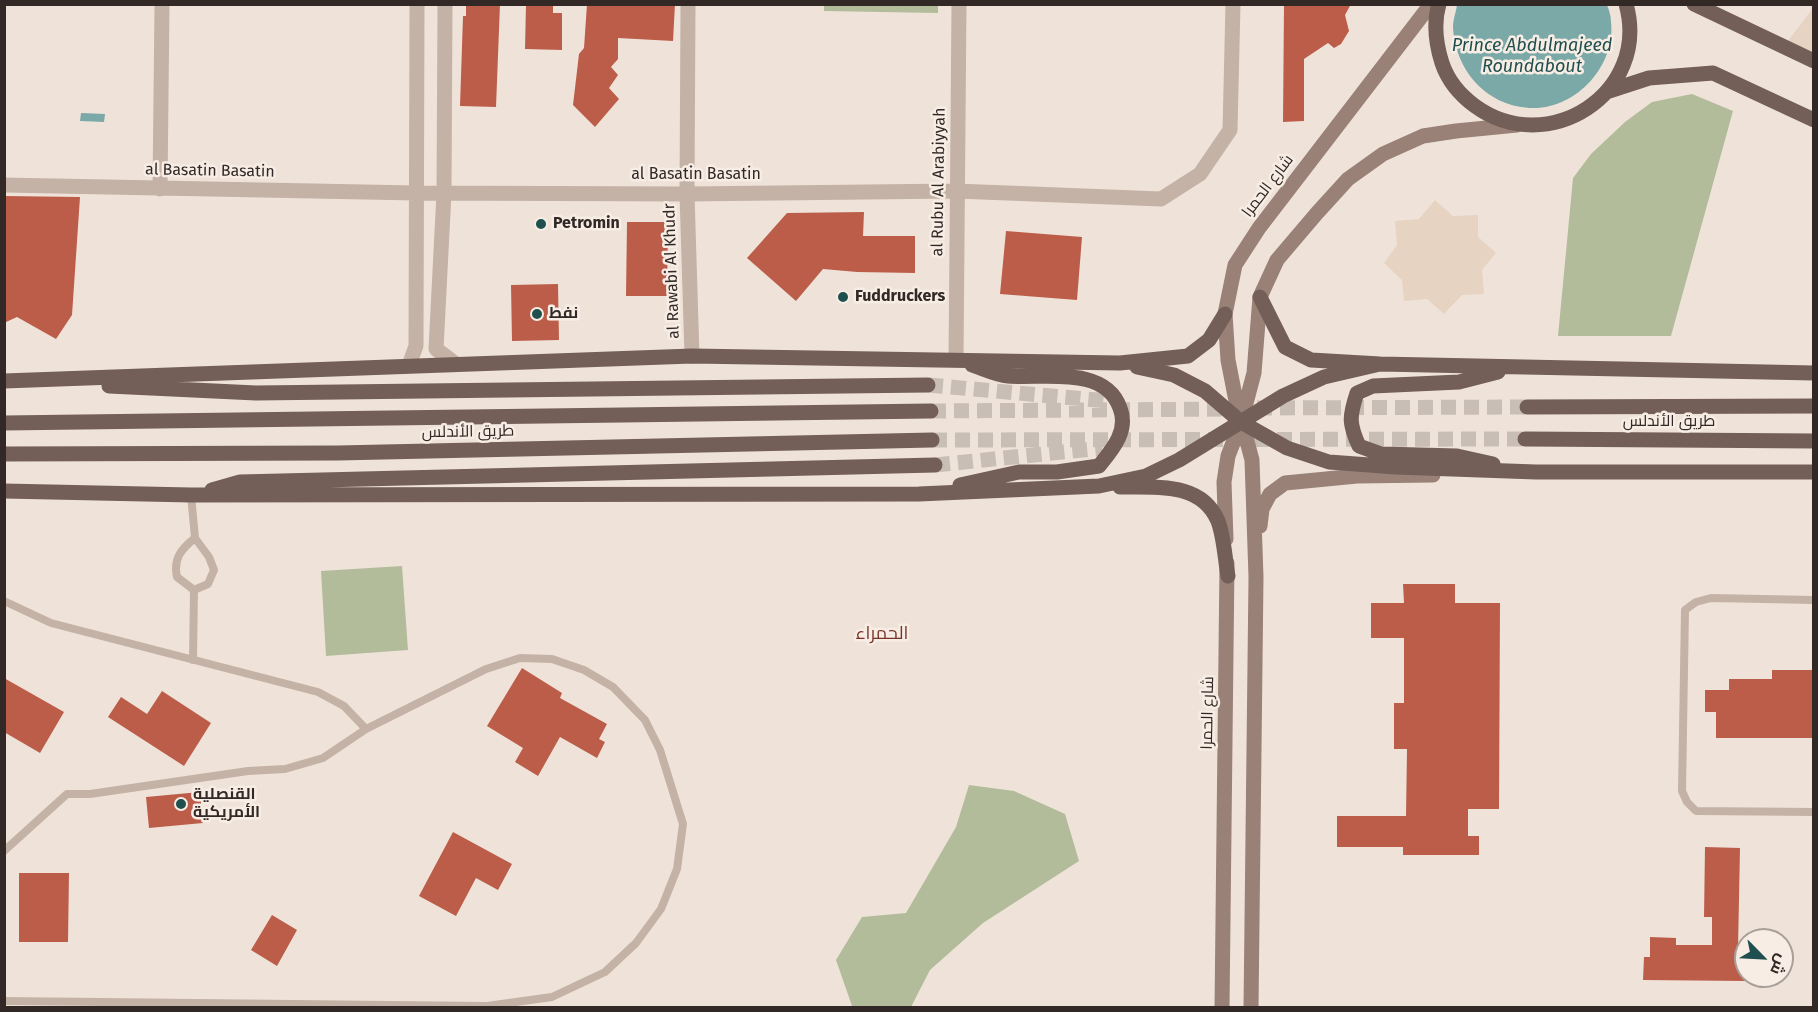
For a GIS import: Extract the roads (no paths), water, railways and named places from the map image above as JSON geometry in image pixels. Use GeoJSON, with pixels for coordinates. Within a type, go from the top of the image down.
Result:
{"type":"FeatureCollection","features":[{"type":"Feature","properties":{"kind":"main road","name":"شارع الحمرا"},"geometry":{"type":"LineString","coordinates":[[1251,1008],[1256,577],[1252,460],[1241,422],[1228,360],[1225,314],[1235,265],[1259,228],[1431,4]]}},
{"type":"Feature","properties":{"kind":"main road"},"geometry":{"type":"LineString","coordinates":[[1439,4],[1436,16],[1436,46],[1446,74],[1464,98],[1488,116],[1517,125],[1542,126],[1566,120],[1588,109],[1606,92],[1618,74],[1626,54],[1630,33],[1626,4]]}},
{"type":"Feature","properties":{"kind":"main road"},"geometry":{"type":"LineString","coordinates":[[1694,4],[1814,61]]}},
{"type":"Feature","properties":{"kind":"main road"},"geometry":{"type":"LineString","coordinates":[[1606,92],[1649,78],[1713,74],[1814,120]]}},
{"type":"Feature","properties":{"kind":"main road","name":"شارع الحمرا"},"geometry":{"type":"LineString","coordinates":[[1221,1008],[1228,576],[1224,482],[1228,456],[1241,422],[1254,373],[1260,297],[1277,260],[1317,213],[1348,179],[1383,154],[1423,136],[1517,125]]}},
{"type":"Feature","properties":{"kind":"main road"},"geometry":{"type":"LineString","coordinates":[[1260,297],[1285,347],[1311,360],[1380,364],[1814,373]]}},
{"type":"Feature","properties":{"kind":"main road"},"geometry":{"type":"LineString","coordinates":[[7,381],[692,356],[1120,363],[1188,356],[1209,340],[1225,314]]}},
{"type":"Feature","properties":{"kind":"main road"},"geometry":{"type":"LineString","coordinates":[[919,494],[1019,472],[1058,471],[1099,466],[1116,446],[1123,426],[1122,410],[1113,393],[1093,381],[1065,376],[1005,376],[956,360]]}},
{"type":"Feature","properties":{"kind":"main road"},"geometry":{"type":"LineString","coordinates":[[1120,363],[1174,375],[1205,391],[1241,422],[1287,448],[1329,462],[1536,472]]}},
{"type":"Feature","properties":{"kind":"main road"},"geometry":{"type":"LineString","coordinates":[[1099,486],[1146,476],[1179,460],[1283,396],[1324,377],[1380,364]]}},
{"type":"Feature","properties":{"kind":"main road"},"geometry":{"type":"LineString","coordinates":[[1515,367],[1459,382],[1373,386],[1357,393],[1350,414],[1351,429],[1359,447],[1382,454],[1457,456],[1536,472]]}},
{"type":"Feature","properties":{"kind":"main road"},"geometry":{"type":"LineString","coordinates":[[7,381],[256,393],[928,386]]}},
{"type":"Feature","properties":{"kind":"main road","name":"طريق الأندلس"},"geometry":{"type":"LineString","coordinates":[[1527,407],[1814,406]]}},
{"type":"Feature","properties":{"kind":"main road","name":"طريق الأندلس"},"geometry":{"type":"LineString","coordinates":[[4,423],[931,411]]}},
{"type":"Feature","properties":{"kind":"main road","name":"طريق الأندلس"},"geometry":{"type":"LineString","coordinates":[[1525,439],[1814,441]]}},
{"type":"Feature","properties":{"kind":"main road","name":"طريق الأندلس"},"geometry":{"type":"LineString","coordinates":[[4,454],[338,453],[932,440]]}},
{"type":"Feature","properties":{"kind":"main road"},"geometry":{"type":"LineString","coordinates":[[191,495],[240,482],[935,465]]}},
{"type":"Feature","properties":{"kind":"main road"},"geometry":{"type":"LineString","coordinates":[[1256,577],[1262,509],[1270,494],[1284,483],[1357,477],[1536,472],[1814,472]]}},
{"type":"Feature","properties":{"kind":"main road"},"geometry":{"type":"LineString","coordinates":[[4,491],[191,495],[919,494],[1099,486],[1175,489],[1195,494],[1210,506],[1219,523],[1228,576]]}},
{"type":"Feature","properties":{"kind":"street"},"geometry":{"type":"LineString","coordinates":[[160,189],[162,4]]}},
{"type":"Feature","properties":{"kind":"street"},"geometry":{"type":"LineString","coordinates":[[409,365],[416,346],[417,4]]}},
{"type":"Feature","properties":{"kind":"street"},"geometry":{"type":"LineString","coordinates":[[445,4],[444,193],[435,349],[456,364]]}},
{"type":"Feature","properties":{"kind":"street","name":"al Rawabi Al Khudr"},"geometry":{"type":"LineString","coordinates":[[688,4],[687,194],[692,356]]}},
{"type":"Feature","properties":{"kind":"street","name":"al Rubu Al Arabiyyah"},"geometry":{"type":"LineString","coordinates":[[956,360],[959,4]]}},
{"type":"Feature","properties":{"kind":"street","name":"al Basatin Basatin"},"geometry":{"type":"LineString","coordinates":[[4,185],[416,193],[687,194],[957,191],[1161,199],[1200,174],[1230,130],[1233,4]]}},
{"type":"Feature","properties":{"kind":"lane"},"geometry":{"type":"LineString","coordinates":[[191,495],[195,538],[209,557],[214,570],[208,584],[194,590]]}},
{"type":"Feature","properties":{"kind":"lane"},"geometry":{"type":"LineString","coordinates":[[194,590],[177,577],[175,567],[181,550],[195,538]]}},
{"type":"Feature","properties":{"kind":"lane"},"geometry":{"type":"LineString","coordinates":[[192,660],[194,590]]}},
{"type":"Feature","properties":{"kind":"lane"},"geometry":{"type":"LineString","coordinates":[[1814,600],[1711,598],[1696,602],[1685,610],[1682,791],[1687,802],[1696,811],[1814,812]]}},
{"type":"Feature","properties":{"kind":"lane"},"geometry":{"type":"LineString","coordinates":[[4,601],[51,622],[318,692],[344,706],[366,729]]}},
{"type":"Feature","properties":{"kind":"lane"},"geometry":{"type":"LineString","coordinates":[[4,851],[67,795],[90,794],[248,771],[285,769],[323,758],[366,729],[486,669],[520,658],[552,659],[584,670],[613,687],[645,720],[660,750],[684,824],[677,869],[662,909],[636,943],[605,972],[552,998],[488,1006],[4,1001]]}},
{"type":"Feature","properties":{"kind":"water","name":"Prince Abdulmajeed Roundabout"},"geometry":{"type":"Polygon","coordinates":[[[1457,5],[1607,5],[1610,13],[1611,38],[1607,54],[1590,81],[1565,101],[1534,108],[1502,102],[1477,84],[1467,72],[1460,58],[1453,27],[1457,5]]]}},
{"type":"Feature","properties":{"kind":"water"},"geometry":{"type":"Polygon","coordinates":[[[81,113],[105,114],[104,122],[80,121],[81,113]]]}},
{"type":"Feature","properties":{"kind":"tunnel"},"geometry":{"type":"LineString","coordinates":[[928,385],[1108,401]]}},
{"type":"Feature","properties":{"kind":"tunnel"},"geometry":{"type":"LineString","coordinates":[[1257,408],[1527,407]]}},
{"type":"Feature","properties":{"kind":"tunnel"},"geometry":{"type":"LineString","coordinates":[[931,411],[1233,409]]}},
{"type":"Feature","properties":{"kind":"tunnel"},"geometry":{"type":"LineString","coordinates":[[932,440],[1525,439]]}},
{"type":"Feature","properties":{"kind":"tunnel"},"geometry":{"type":"LineString","coordinates":[[935,465],[1102,448]]}},
{"type":"Feature","properties":{"kind":"place","name":"Petromin"},"geometry":{"type":"Point","coordinates":[541,224]}},
{"type":"Feature","properties":{"kind":"place","name":"Fuddruckers"},"geometry":{"type":"Point","coordinates":[843,297]}},
{"type":"Feature","properties":{"kind":"place","name":"نفط"},"geometry":{"type":"Point","coordinates":[537,314]}},
{"type":"Feature","properties":{"kind":"place","name":"القنصلية الأمريكية"},"geometry":{"type":"Point","coordinates":[181,804]}},
{"type":"Feature","properties":{"kind":"district","name":"الحمراء"},"geometry":{"type":"Point","coordinates":[882,634]}}]}
